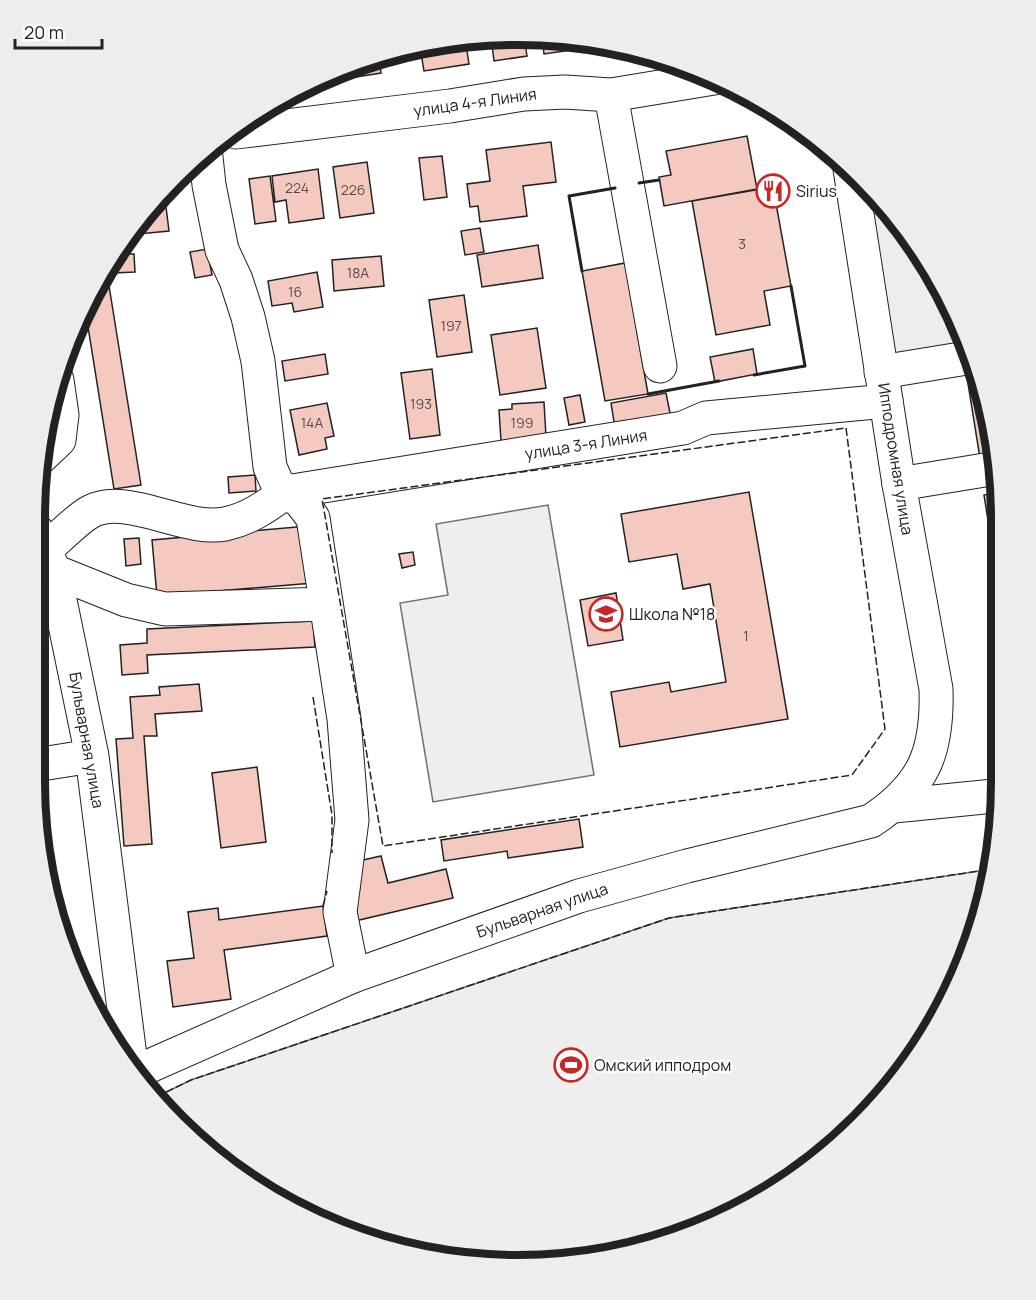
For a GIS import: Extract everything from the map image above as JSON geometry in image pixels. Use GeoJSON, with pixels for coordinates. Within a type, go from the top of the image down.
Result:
{"type":"FeatureCollection","features":[{"type":"Feature","properties":{"kind":"street","name":"улица 4-я Линия"},"geometry":{"type":"LineString","coordinates":[[247,131],[450,106],[525,94],[565,92],[611,95],[698,81]]}},
{"type":"Feature","properties":{"kind":"street"},"geometry":{"type":"LineString","coordinates":[[611,95],[660,366]]}},
{"type":"Feature","properties":{"kind":"street"},"geometry":{"type":"LineString","coordinates":[[207,162],[222,250],[236,280],[248,317],[258,361],[270,467],[277,483],[300,501],[313,518],[344,719],[352,809],[340,912],[353,976]]}},
{"type":"Feature","properties":{"kind":"street","name":"Ипподромная улица"},"geometry":{"type":"LineString","coordinates":[[852,184],[899,484],[936,689],[937,718],[931,749]]}},
{"type":"Feature","properties":{"kind":"street","name":"улица 3-я Линия"},"geometry":{"type":"LineString","coordinates":[[286,492],[683,428],[706,418],[884,387],[964,360]]}},
{"type":"Feature","properties":{"kind":"street"},"geometry":{"type":"LineString","coordinates":[[50,449],[59,440],[62,415],[60,401]]}},
{"type":"Feature","properties":{"kind":"street"},"geometry":{"type":"LineString","coordinates":[[899,484],[988,469]]}},
{"type":"Feature","properties":{"kind":"street"},"geometry":{"type":"LineString","coordinates":[[286,492],[256,514],[224,524],[195,524],[111,505],[90,512],[45,550],[126,600],[165,609],[326,604]]}},
{"type":"Feature","properties":{"kind":"street","name":"Бульварная улица"},"geometry":{"type":"LineString","coordinates":[[45,550],[93,756],[128,1050]]}},
{"type":"Feature","properties":{"kind":"street","name":"Бульварная улица"},"geometry":{"type":"LineString","coordinates":[[142,1069],[353,976],[579,896],[687,866],[871,821],[894,806],[918,779],[931,749]]}},
{"type":"Feature","properties":{"kind":"street"},"geometry":{"type":"LineString","coordinates":[[45,763],[93,756]]}},
{"type":"Feature","properties":{"kind":"street"},"geometry":{"type":"LineString","coordinates":[[894,806],[991,796]]}},
{"type":"Feature","properties":{"kind":"shaded area"},"geometry":{"type":"Polygon","coordinates":[[[866,198],[893,230],[928,282],[953,332],[955,346],[892,356],[866,198]]]}},
{"type":"Feature","properties":{"kind":"shaded area"},"geometry":{"type":"Polygon","coordinates":[[[548,505],[594,775],[433,802],[400,603],[448,595],[436,524],[548,505]]]}},
{"type":"Feature","properties":{"kind":"shaded area","name":"Омский ипподром"},"geometry":{"type":"Polygon","coordinates":[[[983,870],[966,934],[942,991],[911,1045],[874,1094],[830,1138],[754,1192],[699,1219],[640,1239],[580,1251],[518,1255],[487,1254],[426,1246],[366,1230],[309,1206],[255,1175],[206,1138],[162,1094],[191,1080],[669,918],[983,870]]]}},
{"type":"Feature","properties":{"kind":"building"},"geometry":{"type":"Polygon","coordinates":[[[525,45],[527,56],[494,61],[492,46],[525,45]]]}},
{"type":"Feature","properties":{"kind":"building"},"geometry":{"type":"Polygon","coordinates":[[[543,46],[571,48],[571,50],[544,54],[543,46]]]}},
{"type":"Feature","properties":{"kind":"building"},"geometry":{"type":"Polygon","coordinates":[[[467,48],[469,64],[424,71],[421,55],[467,48]]]}},
{"type":"Feature","properties":{"kind":"building"},"geometry":{"type":"Polygon","coordinates":[[[380,66],[381,73],[350,78],[350,76],[380,66]]]}},
{"type":"Feature","properties":{"kind":"building"},"geometry":{"type":"Polygon","coordinates":[[[747,136],[757,189],[664,206],[659,177],[671,175],[666,151],[747,136]]]}},
{"type":"Feature","properties":{"kind":"building"},"geometry":{"type":"Polygon","coordinates":[[[551,142],[556,182],[523,186],[527,216],[480,222],[478,206],[470,207],[467,184],[490,181],[486,150],[551,142]]]}},
{"type":"Feature","properties":{"kind":"building"},"geometry":{"type":"Polygon","coordinates":[[[442,156],[447,197],[424,200],[419,158],[442,156]]]}},
{"type":"Feature","properties":{"kind":"building"},"geometry":{"type":"Polygon","coordinates":[[[367,162],[374,213],[340,218],[333,167],[367,162]]]}},
{"type":"Feature","properties":{"kind":"building"},"geometry":{"type":"Polygon","coordinates":[[[318,169],[324,218],[289,223],[286,200],[275,202],[272,176],[318,169]]]}},
{"type":"Feature","properties":{"kind":"building"},"geometry":{"type":"Polygon","coordinates":[[[270,176],[276,221],[255,224],[249,179],[270,176]]]}},
{"type":"Feature","properties":{"kind":"building"},"geometry":{"type":"Polygon","coordinates":[[[773,187],[791,286],[764,291],[770,325],[716,335],[692,201],[773,187]]]}},
{"type":"Feature","properties":{"kind":"building"},"geometry":{"type":"Polygon","coordinates":[[[165,203],[169,231],[140,234],[165,203]]]}},
{"type":"Feature","properties":{"kind":"building"},"geometry":{"type":"Polygon","coordinates":[[[480,228],[484,252],[465,255],[461,231],[480,228]]]}},
{"type":"Feature","properties":{"kind":"building"},"geometry":{"type":"Polygon","coordinates":[[[538,245],[543,278],[482,287],[477,255],[538,245]]]}},
{"type":"Feature","properties":{"kind":"building"},"geometry":{"type":"Polygon","coordinates":[[[207,249],[212,275],[195,278],[190,252],[207,249]]]}},
{"type":"Feature","properties":{"kind":"building"},"geometry":{"type":"Polygon","coordinates":[[[126,254],[134,254],[135,272],[114,273],[126,254]]]}},
{"type":"Feature","properties":{"kind":"building"},"geometry":{"type":"Polygon","coordinates":[[[381,256],[384,286],[334,291],[332,260],[381,256]]]}},
{"type":"Feature","properties":{"kind":"building"},"geometry":{"type":"Polygon","coordinates":[[[625,263],[648,394],[605,401],[582,271],[625,263]]]}},
{"type":"Feature","properties":{"kind":"building"},"geometry":{"type":"Polygon","coordinates":[[[317,272],[323,307],[294,312],[292,303],[272,306],[268,281],[317,272]]]}},
{"type":"Feature","properties":{"kind":"building"},"geometry":{"type":"Polygon","coordinates":[[[108,281],[141,485],[114,489],[87,323],[108,281]]]}},
{"type":"Feature","properties":{"kind":"building"},"geometry":{"type":"Polygon","coordinates":[[[464,295],[472,352],[437,357],[429,300],[464,295]]]}},
{"type":"Feature","properties":{"kind":"building"},"geometry":{"type":"Polygon","coordinates":[[[537,328],[546,388],[500,395],[491,335],[537,328]]]}},
{"type":"Feature","properties":{"kind":"building"},"geometry":{"type":"Polygon","coordinates":[[[753,349],[757,374],[715,382],[710,357],[753,349]]]}},
{"type":"Feature","properties":{"kind":"building"},"geometry":{"type":"Polygon","coordinates":[[[325,354],[328,374],[285,381],[282,361],[325,354]]]}},
{"type":"Feature","properties":{"kind":"building"},"geometry":{"type":"Polygon","coordinates":[[[432,369],[440,435],[410,439],[401,373],[432,369]]]}},
{"type":"Feature","properties":{"kind":"building"},"geometry":{"type":"Polygon","coordinates":[[[966,371],[975,396],[987,456],[980,458],[966,371]]]}},
{"type":"Feature","properties":{"kind":"building"},"geometry":{"type":"Polygon","coordinates":[[[666,393],[671,418],[615,428],[611,403],[666,393]]]}},
{"type":"Feature","properties":{"kind":"building"},"geometry":{"type":"Polygon","coordinates":[[[580,395],[585,422],[569,425],[564,398],[580,395]]]}},
{"type":"Feature","properties":{"kind":"building"},"geometry":{"type":"Polygon","coordinates":[[[544,402],[546,437],[501,441],[499,410],[512,409],[512,404],[544,402]]]}},
{"type":"Feature","properties":{"kind":"building"},"geometry":{"type":"Polygon","coordinates":[[[327,403],[334,436],[325,438],[327,449],[299,455],[290,410],[327,403]]]}},
{"type":"Feature","properties":{"kind":"building"},"geometry":{"type":"Polygon","coordinates":[[[255,475],[256,491],[229,493],[228,477],[255,475]]]}},
{"type":"Feature","properties":{"kind":"building"},"geometry":{"type":"Polygon","coordinates":[[[749,492],[788,719],[620,747],[611,692],[669,682],[671,692],[726,682],[710,584],[683,589],[677,554],[629,562],[621,514],[749,492]]]}},
{"type":"Feature","properties":{"kind":"building"},"geometry":{"type":"Polygon","coordinates":[[[990,494],[991,539],[984,495],[990,494]]]}},
{"type":"Feature","properties":{"kind":"building"},"geometry":{"type":"Polygon","coordinates":[[[308,526],[313,583],[157,596],[152,540],[308,526]]]}},
{"type":"Feature","properties":{"kind":"building"},"geometry":{"type":"Polygon","coordinates":[[[139,538],[141,564],[126,566],[124,539],[139,538]]]}},
{"type":"Feature","properties":{"kind":"building"},"geometry":{"type":"Polygon","coordinates":[[[413,552],[415,565],[402,568],[399,554],[413,552]]]}},
{"type":"Feature","properties":{"kind":"building"},"geometry":{"type":"Polygon","coordinates":[[[616,593],[623,640],[588,646],[580,600],[616,593]]]}},
{"type":"Feature","properties":{"kind":"building"},"geometry":{"type":"Polygon","coordinates":[[[313,621],[315,647],[147,655],[148,673],[122,675],[120,645],[147,643],[147,629],[313,621]]]}},
{"type":"Feature","properties":{"kind":"building"},"geometry":{"type":"Polygon","coordinates":[[[199,684],[202,711],[155,714],[157,736],[144,736],[152,844],[124,846],[116,739],[133,738],[130,697],[160,695],[159,687],[199,684]]]}},
{"type":"Feature","properties":{"kind":"building"},"geometry":{"type":"Polygon","coordinates":[[[257,767],[266,842],[221,848],[212,773],[257,767]]]}},
{"type":"Feature","properties":{"kind":"building"},"geometry":{"type":"Polygon","coordinates":[[[579,819],[583,847],[508,858],[507,851],[444,861],[441,840],[579,819]]]}},
{"type":"Feature","properties":{"kind":"building"},"geometry":{"type":"Polygon","coordinates":[[[381,856],[388,883],[446,869],[453,898],[355,921],[348,892],[360,889],[354,862],[381,856]]]}},
{"type":"Feature","properties":{"kind":"building"},"geometry":{"type":"Polygon","coordinates":[[[323,906],[327,936],[224,950],[231,999],[173,1007],[167,961],[194,958],[188,912],[218,908],[219,920],[323,906]]]}},
{"type":"Feature","properties":{"kind":"fence"},"geometry":{"type":"LineString","coordinates":[[846,428],[885,729],[852,775],[383,846],[322,499],[846,428]]}},
{"type":"Feature","properties":{"kind":"fence"},"geometry":{"type":"LineString","coordinates":[[313,697],[332,815],[332,853]]}},
{"type":"Feature","properties":{"kind":"fence"},"geometry":{"type":"LineString","coordinates":[[162,1094],[191,1080],[669,918],[983,870]]}},
{"type":"Feature","properties":{"kind":"fence"},"geometry":{"type":"LineString","coordinates":[[323,906],[327,891]]}},
{"type":"Feature","properties":{"kind":"wall"},"geometry":{"type":"LineString","coordinates":[[639,183],[659,180]]}},
{"type":"Feature","properties":{"kind":"wall"},"geometry":{"type":"LineString","coordinates":[[582,271],[569,196],[615,188]]}},
{"type":"Feature","properties":{"kind":"wall"},"geometry":{"type":"LineString","coordinates":[[754,375],[805,366],[791,286]]}},
{"type":"Feature","properties":{"kind":"wall"},"geometry":{"type":"LineString","coordinates":[[648,394],[719,381]]}},
{"type":"Feature","properties":{"kind":"place","name":"Sirius"},"geometry":{"type":"Point","coordinates":[773,191]}},
{"type":"Feature","properties":{"kind":"place","name":"Школа №18"},"geometry":{"type":"Point","coordinates":[606,614]}},
{"type":"Feature","properties":{"kind":"place","name":"Омский ипподром"},"geometry":{"type":"Point","coordinates":[571,1065]}}]}
